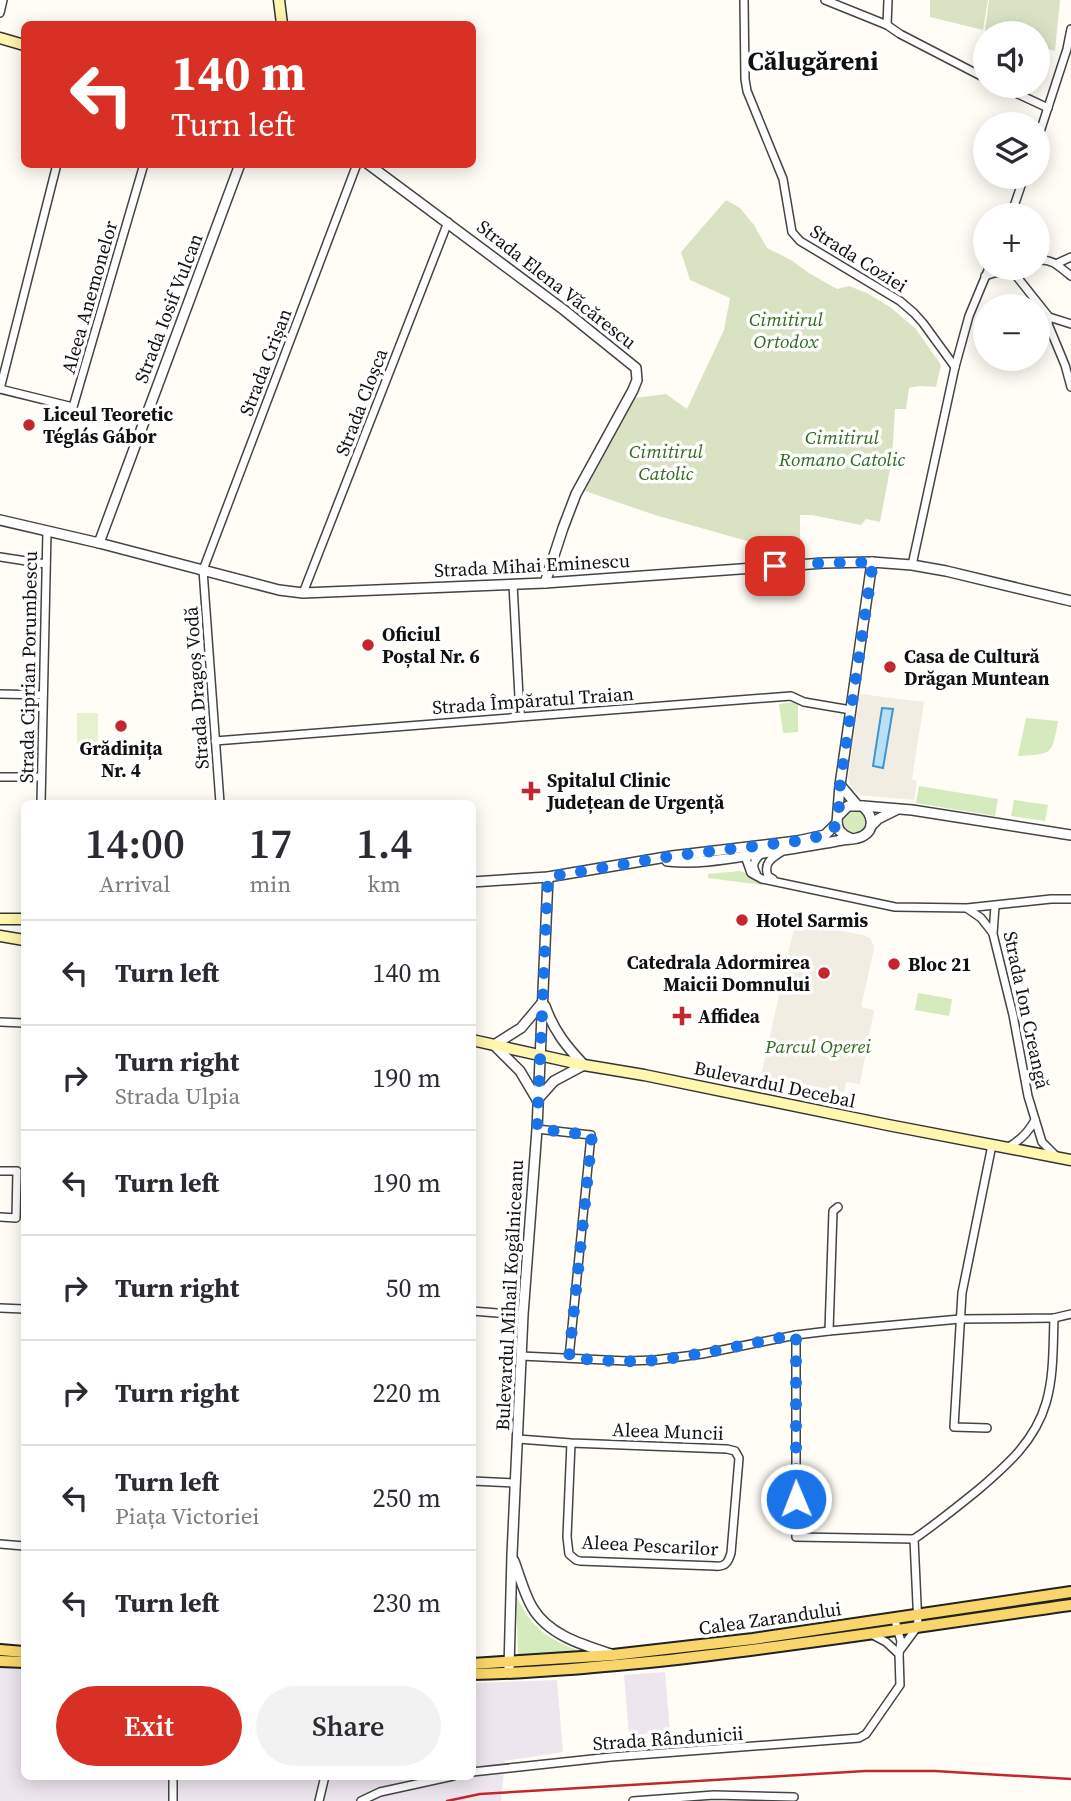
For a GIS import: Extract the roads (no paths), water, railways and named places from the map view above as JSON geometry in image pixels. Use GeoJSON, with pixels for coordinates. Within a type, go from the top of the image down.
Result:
{"type":"FeatureCollection","features":[{"type":"Feature","properties":{"kind":"main road"},"geometry":{"type":"LineString","coordinates":[[279,0],[282,21]]}},
{"type":"Feature","properties":{"kind":"main road"},"geometry":{"type":"LineString","coordinates":[[0,38],[21,43]]}},
{"type":"Feature","properties":{"kind":"main road"},"geometry":{"type":"LineString","coordinates":[[0,919],[21,919]]}},
{"type":"Feature","properties":{"kind":"main road"},"geometry":{"type":"LineString","coordinates":[[0,936],[21,940]]}},
{"type":"Feature","properties":{"kind":"main road","name":"Bulevardul Decebal"},"geometry":{"type":"LineString","coordinates":[[476,1041],[584,1065],[1071,1160]]}},
{"type":"Feature","properties":{"kind":"main road","name":"Calea Zarandului"},"geometry":{"type":"LineString","coordinates":[[476,1673],[613,1655],[896,1624],[1071,1592]]}},
{"type":"Feature","properties":{"kind":"main road","name":"Calea Zarandului"},"geometry":{"type":"LineString","coordinates":[[918,1620],[1071,1605]]}},
{"type":"Feature","properties":{"kind":"main road","name":"Calea Zarandului"},"geometry":{"type":"LineString","coordinates":[[476,1664],[509,1668],[607,1666],[870,1633],[896,1624]]}},
{"type":"Feature","properties":{"kind":"main road"},"geometry":{"type":"LineString","coordinates":[[0,1650],[21,1651]]}},
{"type":"Feature","properties":{"kind":"main road"},"geometry":{"type":"LineString","coordinates":[[0,1661],[21,1662]]}},
{"type":"Feature","properties":{"kind":"street"},"geometry":{"type":"LineString","coordinates":[[0,13],[3,0]]}},
{"type":"Feature","properties":{"kind":"street","name":"Strada Coziei"},"geometry":{"type":"LineString","coordinates":[[744,0],[747,91],[783,179],[792,232],[800,241],[914,313],[954,367]]}},
{"type":"Feature","properties":{"kind":"street"},"geometry":{"type":"LineString","coordinates":[[825,0],[887,25],[973,72]]}},
{"type":"Feature","properties":{"kind":"street"},"geometry":{"type":"LineString","coordinates":[[849,0],[849,9]]}},
{"type":"Feature","properties":{"kind":"street"},"geometry":{"type":"LineString","coordinates":[[887,25],[888,0]]}},
{"type":"Feature","properties":{"kind":"street"},"geometry":{"type":"LineString","coordinates":[[1047,112],[1071,29]]}},
{"type":"Feature","properties":{"kind":"street"},"geometry":{"type":"LineString","coordinates":[[1027,98],[1048,108]]}},
{"type":"Feature","properties":{"kind":"street"},"geometry":{"type":"LineString","coordinates":[[0,389],[56,168]]}},
{"type":"Feature","properties":{"kind":"street","name":"Aleea Anemonelor"},"geometry":{"type":"LineString","coordinates":[[0,389],[73,407],[143,168]]}},
{"type":"Feature","properties":{"kind":"street","name":"Strada Iosif Vulcan"},"geometry":{"type":"LineString","coordinates":[[99,543],[239,168]]}},
{"type":"Feature","properties":{"kind":"street","name":"Strada Crișan"},"geometry":{"type":"LineString","coordinates":[[203,570],[355,168]]}},
{"type":"Feature","properties":{"kind":"street","name":"Strada Elena Văcărescu"},"geometry":{"type":"LineString","coordinates":[[374,168],[564,310],[636,368],[637,380],[633,390],[572,504],[545,583]]}},
{"type":"Feature","properties":{"kind":"street","name":"Strada Cloșca"},"geometry":{"type":"LineString","coordinates":[[303,593],[448,222]]}},
{"type":"Feature","properties":{"kind":"street"},"geometry":{"type":"LineString","coordinates":[[1056,264],[1071,257]]}},
{"type":"Feature","properties":{"kind":"street"},"geometry":{"type":"LineString","coordinates":[[1050,261],[1071,276]]}},
{"type":"Feature","properties":{"kind":"street"},"geometry":{"type":"LineString","coordinates":[[912,565],[954,367],[969,316],[983,280]]}},
{"type":"Feature","properties":{"kind":"street"},"geometry":{"type":"LineString","coordinates":[[1019,280],[1030,294]]}},
{"type":"Feature","properties":{"kind":"street"},"geometry":{"type":"LineString","coordinates":[[1050,317],[1071,324]]}},
{"type":"Feature","properties":{"kind":"street"},"geometry":{"type":"LineString","coordinates":[[1050,329],[1071,387]]}},
{"type":"Feature","properties":{"kind":"street","name":"Strada Mihai Eminescu"},"geometry":{"type":"LineString","coordinates":[[0,520],[279,590],[303,593],[545,583],[824,563],[873,562],[946,571],[1071,601]]}},
{"type":"Feature","properties":{"kind":"street","name":"Strada Ciprian Porumbescu"},"geometry":{"type":"LineString","coordinates":[[41,800],[47,531]]}},
{"type":"Feature","properties":{"kind":"street"},"geometry":{"type":"LineString","coordinates":[[0,557],[46,564]]}},
{"type":"Feature","properties":{"kind":"street"},"geometry":{"type":"LineString","coordinates":[[850,838],[839,830],[840,785],[873,562]]}},
{"type":"Feature","properties":{"kind":"street","name":"Strada Dragoș Vodă"},"geometry":{"type":"LineString","coordinates":[[203,570],[220,800]]}},
{"type":"Feature","properties":{"kind":"street"},"geometry":{"type":"LineString","coordinates":[[513,584],[520,716]]}},
{"type":"Feature","properties":{"kind":"street"},"geometry":{"type":"LineString","coordinates":[[0,694],[43,695]]}},
{"type":"Feature","properties":{"kind":"street","name":"Strada Împăratul Traian"},"geometry":{"type":"LineString","coordinates":[[215,741],[791,695],[804,702],[851,710]]}},
{"type":"Feature","properties":{"kind":"street"},"geometry":{"type":"LineString","coordinates":[[0,777],[41,778]]}},
{"type":"Feature","properties":{"kind":"street"},"geometry":{"type":"LineString","coordinates":[[840,785],[870,814],[871,826]]}},
{"type":"Feature","properties":{"kind":"street"},"geometry":{"type":"LineString","coordinates":[[476,882],[548,877],[817,837],[825,835],[844,808],[860,805],[1071,835]]}},
{"type":"Feature","properties":{"kind":"street"},"geometry":{"type":"LineString","coordinates":[[650,860],[697,863],[861,838],[884,816],[899,809]]}},
{"type":"Feature","properties":{"kind":"street"},"geometry":{"type":"LineString","coordinates":[[762,879],[753,867],[767,845]]}},
{"type":"Feature","properties":{"kind":"street"},"geometry":{"type":"LineString","coordinates":[[776,881],[768,876],[766,867],[769,860],[781,852]]}},
{"type":"Feature","properties":{"kind":"street"},"geometry":{"type":"LineString","coordinates":[[745,856],[751,873],[762,879],[895,907],[967,908],[1071,899]]}},
{"type":"Feature","properties":{"kind":"street","name":"Bulevardul Mihail Kogălniceanu"},"geometry":{"type":"LineString","coordinates":[[509,1668],[523,1315],[537,1129],[548,877]]}},
{"type":"Feature","properties":{"kind":"street","name":"Strada Ion Creangă"},"geometry":{"type":"LineString","coordinates":[[995,906],[993,934],[1013,1016],[1028,1096],[1042,1142],[1057,1157]]}},
{"type":"Feature","properties":{"kind":"street"},"geometry":{"type":"LineString","coordinates":[[967,908],[981,918],[993,934]]}},
{"type":"Feature","properties":{"kind":"street"},"geometry":{"type":"LineString","coordinates":[[543,1001],[551,1025],[584,1065],[555,1081],[537,1100],[520,1071],[494,1045],[521,1028],[543,1001]]}},
{"type":"Feature","properties":{"kind":"street"},"geometry":{"type":"LineString","coordinates":[[0,1021],[21,1023]]}},
{"type":"Feature","properties":{"kind":"street"},"geometry":{"type":"LineString","coordinates":[[1007,1148],[1029,1132],[1036,1120]]}},
{"type":"Feature","properties":{"kind":"street"},"geometry":{"type":"LineString","coordinates":[[537,1129],[592,1135],[569,1358]]}},
{"type":"Feature","properties":{"kind":"street"},"geometry":{"type":"LineString","coordinates":[[986,1428],[954,1427],[962,1293],[992,1145]]}},
{"type":"Feature","properties":{"kind":"street"},"geometry":{"type":"LineString","coordinates":[[0,1171],[17,1171],[16,1218],[0,1217]]}},
{"type":"Feature","properties":{"kind":"street"},"geometry":{"type":"LineString","coordinates":[[829,1331],[834,1212],[838,1207]]}},
{"type":"Feature","properties":{"kind":"street"},"geometry":{"type":"LineString","coordinates":[[0,1308],[21,1309]]}},
{"type":"Feature","properties":{"kind":"street"},"geometry":{"type":"LineString","coordinates":[[476,1311],[523,1315]]}},
{"type":"Feature","properties":{"kind":"street"},"geometry":{"type":"LineString","coordinates":[[521,1356],[626,1362],[655,1360],[829,1331],[960,1319],[1054,1318],[1071,1314]]}},
{"type":"Feature","properties":{"kind":"street"},"geometry":{"type":"LineString","coordinates":[[796,1335],[796,1537],[914,1539],[946,1517],[1000,1471],[1031,1436],[1042,1415],[1050,1385],[1054,1318]]}},
{"type":"Feature","properties":{"kind":"street","name":"Aleea Muncii"},"geometry":{"type":"LineString","coordinates":[[517,1439],[735,1451],[739,1458],[729,1561]]}},
{"type":"Feature","properties":{"kind":"street","name":"Aleea Pescarilor"},"geometry":{"type":"LineString","coordinates":[[571,1443],[567,1537],[569,1554],[576,1560],[715,1566],[729,1561]]}},
{"type":"Feature","properties":{"kind":"street"},"geometry":{"type":"LineString","coordinates":[[476,1481],[516,1483]]}},
{"type":"Feature","properties":{"kind":"street"},"geometry":{"type":"LineString","coordinates":[[899,1654],[918,1620],[914,1539]]}},
{"type":"Feature","properties":{"kind":"street"},"geometry":{"type":"LineString","coordinates":[[0,1544],[21,1546]]}},
{"type":"Feature","properties":{"kind":"street"},"geometry":{"type":"LineString","coordinates":[[512,1555],[529,1601],[543,1621],[572,1640],[613,1655]]}},
{"type":"Feature","properties":{"kind":"street"},"geometry":{"type":"LineString","coordinates":[[896,1624],[894,1642],[899,1654]]}},
{"type":"Feature","properties":{"kind":"street"},"geometry":{"type":"LineString","coordinates":[[870,1633],[899,1654]]}},
{"type":"Feature","properties":{"kind":"street","name":"Strada Rândunicii"},"geometry":{"type":"LineString","coordinates":[[476,1772],[611,1757],[856,1739],[866,1734],[900,1685],[899,1654]]}},
{"type":"Feature","properties":{"kind":"street"},"geometry":{"type":"LineString","coordinates":[[173,1780],[173,1801]]}},
{"type":"Feature","properties":{"kind":"street"},"geometry":{"type":"LineString","coordinates":[[319,1801],[324,1780]]}},
{"type":"Feature","properties":{"kind":"street"},"geometry":{"type":"LineString","coordinates":[[361,1801],[380,1792],[435,1780]]}},
{"type":"Feature","properties":{"kind":"street"},"geometry":{"type":"LineString","coordinates":[[633,1801],[714,1795],[769,1799],[794,1797]]}},
{"type":"Feature","properties":{"kind":"water"},"geometry":{"type":"Polygon","coordinates":[[[882,708],[893,709],[883,768],[873,766],[882,708]]]}},
{"type":"Feature","properties":{"kind":"railway"},"geometry":{"type":"LineString","coordinates":[[447,1801],[480,1794],[865,1771],[935,1771],[1071,1779]]}},
{"type":"Feature","properties":{"kind":"place","name":"Liceul Teoretic Téglás Gábor"},"geometry":{"type":"Point","coordinates":[29,425]}},
{"type":"Feature","properties":{"kind":"place","name":"Oficiul Poștal Nr. 6"},"geometry":{"type":"Point","coordinates":[368,645]}},
{"type":"Feature","properties":{"kind":"place","name":"Casa de Cultură Drăgan Muntean"},"geometry":{"type":"Point","coordinates":[890,667]}},
{"type":"Feature","properties":{"kind":"place","name":"Grădinița Nr. 4"},"geometry":{"type":"Point","coordinates":[121,726]}},
{"type":"Feature","properties":{"kind":"place","name":"Spitalul Clinic Județean de Urgență"},"geometry":{"type":"Point","coordinates":[531,791]}},
{"type":"Feature","properties":{"kind":"place","name":"Hotel Sarmis"},"geometry":{"type":"Point","coordinates":[742,920]}},
{"type":"Feature","properties":{"kind":"place","name":"Bloc 21"},"geometry":{"type":"Point","coordinates":[894,964]}},
{"type":"Feature","properties":{"kind":"place","name":"Catedrala Adormirea Maicii Domnului"},"geometry":{"type":"Point","coordinates":[824,973]}},
{"type":"Feature","properties":{"kind":"place","name":"Affidea"},"geometry":{"type":"Point","coordinates":[682,1016]}},
{"type":"Feature","properties":{"kind":"district","name":"Călugăreni"},"geometry":{"type":"Point","coordinates":[813,61]}},
{"type":"Feature","properties":{"kind":"park label","name":"Cimitirul Ortodox"},"geometry":{"type":"Point","coordinates":[786,330]}},
{"type":"Feature","properties":{"kind":"park label","name":"Cimitirul Romano Catolic"},"geometry":{"type":"Point","coordinates":[842,448]}},
{"type":"Feature","properties":{"kind":"park label","name":"Cimitirul Catolic"},"geometry":{"type":"Point","coordinates":[666,462]}},
{"type":"Feature","properties":{"kind":"park label","name":"Parcul Operei"},"geometry":{"type":"Point","coordinates":[818,1046]}}]}
